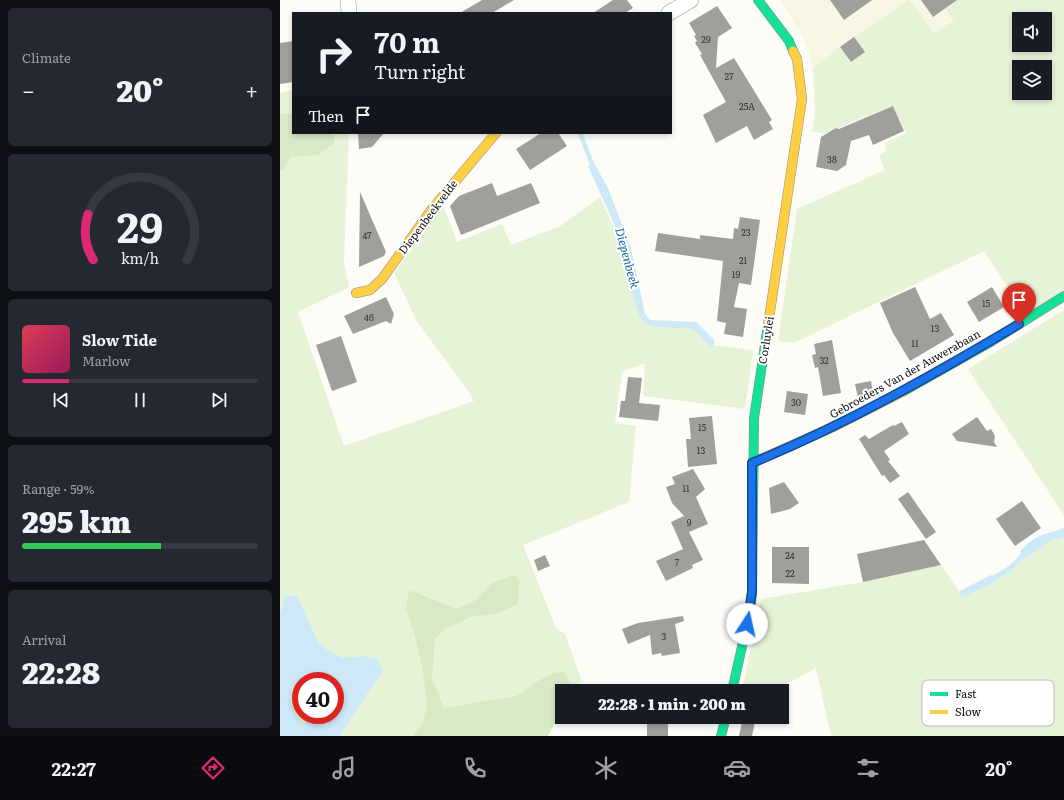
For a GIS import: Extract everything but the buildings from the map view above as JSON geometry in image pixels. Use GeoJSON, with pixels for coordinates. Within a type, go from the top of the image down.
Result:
{"type":"FeatureCollection","features":[{"type":"Feature","properties":{"kind":"street"},"geometry":{"type":"LineString","coordinates":[[348,0],[349,12]]}},
{"type":"Feature","properties":{"kind":"street"},"geometry":{"type":"LineString","coordinates":[[671,12],[691,0]]}},
{"type":"Feature","properties":{"kind":"street","name":"Corluylei"},"geometry":{"type":"LineString","coordinates":[[734,684],[750,611],[754,418],[802,99],[797,59],[789,41],[758,0]]}},
{"type":"Feature","properties":{"kind":"street","name":"Diepenbeekvelde"},"geometry":{"type":"LineString","coordinates":[[356,293],[370,290],[382,279],[432,209],[495,134]]}},
{"type":"Feature","properties":{"kind":"street","name":"Gebroeders Van der Auwerabaan"},"geometry":{"type":"LineString","coordinates":[[752,463],[802,443],[875,406],[980,347],[1064,296]]}},
{"type":"Feature","properties":{"kind":"street"},"geometry":{"type":"LineString","coordinates":[[721,736],[724,724]]}},
{"type":"Feature","properties":{"kind":"shaded area"},"geometry":{"type":"Polygon","coordinates":[[[780,0],[908,0],[854,37],[865,52],[851,62],[840,47],[813,68],[808,49],[799,30],[780,0]]]}},
{"type":"Feature","properties":{"kind":"shaded area"},"geometry":{"type":"Polygon","coordinates":[[[910,0],[957,0],[945,9],[954,20],[934,33],[910,0]]]}},
{"type":"Feature","properties":{"kind":"green space"},"geometry":{"type":"Polygon","coordinates":[[[908,0],[910,0],[934,33],[954,20],[945,9],[957,0],[1064,0],[1064,289],[1026,315],[984,251],[794,343],[778,341],[797,209],[885,170],[879,156],[887,150],[884,143],[906,133],[893,106],[825,133],[812,132],[815,113],[813,68],[840,47],[851,62],[864,52],[854,37],[908,0]]]}},
{"type":"Feature","properties":{"kind":"green space"},"geometry":{"type":"Polygon","coordinates":[[[292,90],[292,134],[349,134],[344,261],[349,287],[298,312],[344,446],[474,401],[416,320],[394,273],[443,205],[457,242],[502,224],[511,245],[560,226],[600,197],[619,239],[637,300],[646,322],[696,324],[712,345],[753,350],[745,409],[643,396],[645,363],[622,372],[615,423],[636,426],[629,502],[523,545],[556,628],[565,634],[582,681],[575,684],[555,684],[555,693],[460,736],[280,736],[280,93],[292,90]]]}},
{"type":"Feature","properties":{"kind":"green space"},"geometry":{"type":"Polygon","coordinates":[[[280,113],[292,115],[292,134],[334,134],[334,143],[318,155],[290,157],[285,168],[280,171],[280,113]]]}},
{"type":"Feature","properties":{"kind":"green space"},"geometry":{"type":"Polygon","coordinates":[[[1064,310],[1064,515],[968,369],[1064,310]]]}},
{"type":"Feature","properties":{"kind":"green space"},"geometry":{"type":"Polygon","coordinates":[[[1064,533],[1064,736],[831,736],[816,668],[786,684],[743,684],[761,599],[863,582],[941,565],[961,594],[993,579],[1010,568],[1025,553],[1064,533]]]}},
{"type":"Feature","properties":{"kind":"green space"},"geometry":{"type":"Polygon","coordinates":[[[514,575],[519,581],[518,604],[496,614],[471,617],[444,629],[435,639],[432,678],[444,708],[516,696],[543,678],[555,673],[565,672],[570,684],[555,684],[555,722],[548,736],[413,736],[423,722],[427,705],[423,672],[415,636],[406,609],[409,590],[457,609],[476,600],[494,582],[514,575]]]}},
{"type":"Feature","properties":{"kind":"water"},"geometry":{"type":"Polygon","coordinates":[[[594,163],[608,188],[631,248],[645,314],[650,320],[696,322],[714,340],[714,345],[710,346],[693,329],[653,326],[645,323],[640,317],[631,290],[623,244],[588,166],[594,163]]]}},
{"type":"Feature","properties":{"kind":"water"},"geometry":{"type":"Polygon","coordinates":[[[1064,528],[1064,537],[1049,541],[1028,557],[1022,556],[1020,552],[1022,549],[1037,537],[1064,528]]]}},
{"type":"Feature","properties":{"kind":"water"},"geometry":{"type":"Polygon","coordinates":[[[991,575],[997,577],[995,581],[964,596],[959,595],[960,591],[991,575]]]}},
{"type":"Feature","properties":{"kind":"water"},"geometry":{"type":"Polygon","coordinates":[[[285,596],[297,596],[318,642],[328,651],[343,658],[364,656],[377,659],[383,670],[339,736],[280,736],[280,615],[285,596]]]}},
{"type":"Feature","properties":{"kind":"waterway","name":"Diepenbeek"},"geometry":{"type":"LineString","coordinates":[[580,134],[594,169]]}},
{"type":"Feature","properties":{"kind":"waterway"},"geometry":{"type":"LineString","coordinates":[[991,580],[1010,568],[1026,552]]}},
{"type":"Feature","properties":{"kind":"traffic: fast"},"geometry":{"type":"LineString","coordinates":[[758,0],[789,41],[793,51]]}},
{"type":"Feature","properties":{"kind":"traffic: fast"},"geometry":{"type":"LineString","coordinates":[[904,391],[989,343],[1064,296]]}},
{"type":"Feature","properties":{"kind":"traffic: fast"},"geometry":{"type":"LineString","coordinates":[[734,684],[750,611],[752,592],[754,418],[768,325]]}},
{"type":"Feature","properties":{"kind":"traffic: fast"},"geometry":{"type":"LineString","coordinates":[[721,736],[724,724]]}},
{"type":"Feature","properties":{"kind":"traffic: slow"},"geometry":{"type":"LineString","coordinates":[[768,325],[802,99],[797,59],[793,51]]}},
{"type":"Feature","properties":{"kind":"traffic: slow"},"geometry":{"type":"LineString","coordinates":[[356,293],[370,290],[382,279],[432,209],[495,134]]}},
{"type":"Feature","properties":{"kind":"traffic: slow"},"geometry":{"type":"LineString","coordinates":[[752,463],[833,427],[904,391]]}},
{"type":"Feature","properties":{"kind":"route"},"geometry":{"type":"LineString","coordinates":[[747,624],[752,592],[752,463],[802,443],[875,406],[1019,324]]}}]}
